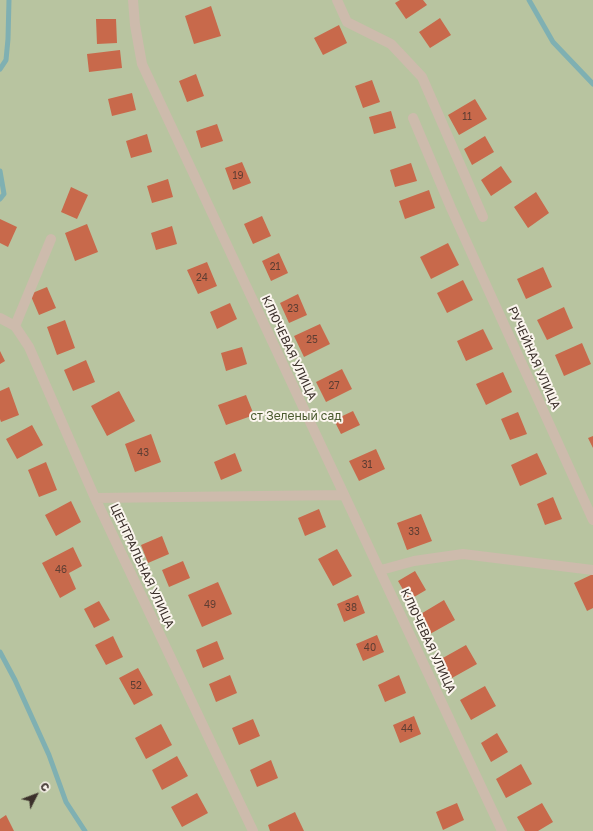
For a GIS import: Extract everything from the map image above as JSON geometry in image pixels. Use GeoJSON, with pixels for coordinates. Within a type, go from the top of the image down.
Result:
{"type":"FeatureCollection","features":[{"type":"Feature","properties":{"kind":"street","name":"КЛЮЧЕВАЯ УЛИЦА"},"geometry":{"type":"LineString","coordinates":[[133,0],[135,25],[142,64],[344,495],[381,570],[502,831]]}},
{"type":"Feature","properties":{"kind":"street"},"geometry":{"type":"LineString","coordinates":[[337,0],[347,22],[391,44],[422,76],[484,218]]}},
{"type":"Feature","properties":{"kind":"street","name":"РУЧЕЙНАЯ УЛИЦА"},"geometry":{"type":"LineString","coordinates":[[413,118],[451,208],[593,520]]}},
{"type":"Feature","properties":{"kind":"street"},"geometry":{"type":"LineString","coordinates":[[15,326],[51,239]]}},
{"type":"Feature","properties":{"kind":"street","name":"ЦЕНТРАЛЬНАЯ УЛИЦА"},"geometry":{"type":"LineString","coordinates":[[0,318],[15,326],[29,347],[95,498],[253,831]]}},
{"type":"Feature","properties":{"kind":"street"},"geometry":{"type":"LineString","coordinates":[[95,498],[344,495]]}},
{"type":"Feature","properties":{"kind":"street"},"geometry":{"type":"LineString","coordinates":[[381,570],[414,561],[463,554],[593,570]]}},
{"type":"Feature","properties":{"kind":"green space","name":"ст Зеленый сад"},"geometry":{"type":"Polygon","coordinates":[[[0,0],[593,0],[593,831],[0,831],[0,0]]]}},
{"type":"Feature","properties":{"kind":"building"},"geometry":{"type":"Polygon","coordinates":[[[400,0],[423,0],[427,5],[406,19],[395,3],[400,0]]]}},
{"type":"Feature","properties":{"kind":"building"},"geometry":{"type":"Polygon","coordinates":[[[211,6],[221,36],[194,44],[185,16],[211,6]]]}},
{"type":"Feature","properties":{"kind":"building"},"geometry":{"type":"Polygon","coordinates":[[[440,18],[451,35],[430,48],[419,32],[440,18]]]}},
{"type":"Feature","properties":{"kind":"building"},"geometry":{"type":"Polygon","coordinates":[[[96,19],[116,19],[117,43],[97,44],[96,19]]]}},
{"type":"Feature","properties":{"kind":"building"},"geometry":{"type":"Polygon","coordinates":[[[339,25],[347,43],[323,55],[314,38],[339,25]]]}},
{"type":"Feature","properties":{"kind":"building"},"geometry":{"type":"Polygon","coordinates":[[[120,50],[122,68],[89,72],[87,54],[120,50]]]}},
{"type":"Feature","properties":{"kind":"building"},"geometry":{"type":"Polygon","coordinates":[[[196,74],[204,96],[187,102],[179,81],[196,74]]]}},
{"type":"Feature","properties":{"kind":"building"},"geometry":{"type":"Polygon","coordinates":[[[372,80],[380,102],[363,108],[355,86],[372,80]]]}},
{"type":"Feature","properties":{"kind":"building"},"geometry":{"type":"Polygon","coordinates":[[[132,93],[136,110],[112,116],[108,99],[132,93]]]}},
{"type":"Feature","properties":{"kind":"building"},"geometry":{"type":"Polygon","coordinates":[[[475,99],[487,119],[459,135],[448,115],[475,99]]]}},
{"type":"Feature","properties":{"kind":"building"},"geometry":{"type":"Polygon","coordinates":[[[391,111],[396,128],[374,134],[369,117],[391,111]]]}},
{"type":"Feature","properties":{"kind":"building"},"geometry":{"type":"Polygon","coordinates":[[[217,124],[223,141],[201,148],[196,131],[217,124]]]}},
{"type":"Feature","properties":{"kind":"building"},"geometry":{"type":"Polygon","coordinates":[[[147,134],[152,152],[131,158],[126,141],[147,134]]]}},
{"type":"Feature","properties":{"kind":"building"},"geometry":{"type":"Polygon","coordinates":[[[485,136],[494,152],[472,165],[464,149],[485,136]]]}},
{"type":"Feature","properties":{"kind":"building"},"geometry":{"type":"Polygon","coordinates":[[[242,162],[251,183],[233,190],[225,168],[242,162]]]}},
{"type":"Feature","properties":{"kind":"building"},"geometry":{"type":"Polygon","coordinates":[[[411,163],[417,181],[395,187],[390,170],[411,163]]]}},
{"type":"Feature","properties":{"kind":"building"},"geometry":{"type":"Polygon","coordinates":[[[501,166],[512,182],[491,196],[481,180],[501,166]]]}},
{"type":"Feature","properties":{"kind":"building"},"geometry":{"type":"Polygon","coordinates":[[[168,179],[173,197],[152,203],[147,186],[168,179]]]}},
{"type":"Feature","properties":{"kind":"building"},"geometry":{"type":"Polygon","coordinates":[[[71,187],[88,195],[77,219],[61,212],[71,187]]]}},
{"type":"Feature","properties":{"kind":"building"},"geometry":{"type":"Polygon","coordinates":[[[429,190],[435,208],[405,219],[399,201],[429,190]]]}},
{"type":"Feature","properties":{"kind":"building"},"geometry":{"type":"Polygon","coordinates":[[[536,192],[549,213],[528,228],[514,207],[536,192]]]}},
{"type":"Feature","properties":{"kind":"building"},"geometry":{"type":"Polygon","coordinates":[[[262,216],[271,236],[253,244],[244,224],[262,216]]]}},
{"type":"Feature","properties":{"kind":"building"},"geometry":{"type":"Polygon","coordinates":[[[0,219],[17,227],[8,247],[0,243],[0,219]]]}},
{"type":"Feature","properties":{"kind":"building"},"geometry":{"type":"Polygon","coordinates":[[[87,224],[98,252],[75,261],[65,233],[87,224]]]}},
{"type":"Feature","properties":{"kind":"building"},"geometry":{"type":"Polygon","coordinates":[[[172,226],[177,244],[156,250],[151,233],[172,226]]]}},
{"type":"Feature","properties":{"kind":"building"},"geometry":{"type":"Polygon","coordinates":[[[448,243],[459,265],[431,279],[420,257],[448,243]]]}},
{"type":"Feature","properties":{"kind":"building"},"geometry":{"type":"Polygon","coordinates":[[[279,253],[288,273],[271,281],[262,261],[279,253]]]}},
{"type":"Feature","properties":{"kind":"building"},"geometry":{"type":"Polygon","coordinates":[[[207,262],[217,286],[198,294],[187,270],[207,262]]]}},
{"type":"Feature","properties":{"kind":"building"},"geometry":{"type":"Polygon","coordinates":[[[543,267],[552,287],[526,299],[517,279],[543,267]]]}},
{"type":"Feature","properties":{"kind":"building"},"geometry":{"type":"Polygon","coordinates":[[[463,280],[473,300],[447,313],[437,293],[463,280]]]}},
{"type":"Feature","properties":{"kind":"building"},"geometry":{"type":"Polygon","coordinates":[[[47,287],[56,308],[39,315],[30,294],[47,287]]]}},
{"type":"Feature","properties":{"kind":"building"},"geometry":{"type":"Polygon","coordinates":[[[298,294],[307,315],[289,323],[280,303],[298,294]]]}},
{"type":"Feature","properties":{"kind":"building"},"geometry":{"type":"Polygon","coordinates":[[[230,303],[237,319],[217,329],[210,312],[230,303]]]}},
{"type":"Feature","properties":{"kind":"building"},"geometry":{"type":"Polygon","coordinates":[[[564,307],[573,328],[547,340],[537,320],[564,307]]]}},
{"type":"Feature","properties":{"kind":"building"},"geometry":{"type":"Polygon","coordinates":[[[65,320],[75,348],[57,355],[47,327],[65,320]]]}},
{"type":"Feature","properties":{"kind":"building"},"geometry":{"type":"Polygon","coordinates":[[[320,324],[330,344],[304,357],[294,336],[320,324]]]}},
{"type":"Feature","properties":{"kind":"building"},"geometry":{"type":"Polygon","coordinates":[[[483,329],[493,349],[466,361],[457,341],[483,329]]]}},
{"type":"Feature","properties":{"kind":"building"},"geometry":{"type":"Polygon","coordinates":[[[582,343],[591,364],[564,376],[555,355],[582,343]]]}},
{"type":"Feature","properties":{"kind":"building"},"geometry":{"type":"Polygon","coordinates":[[[242,347],[247,364],[226,371],[221,353],[242,347]]]}},
{"type":"Feature","properties":{"kind":"building"},"geometry":{"type":"Polygon","coordinates":[[[0,351],[5,361],[0,364],[0,351]]]}},
{"type":"Feature","properties":{"kind":"building"},"geometry":{"type":"Polygon","coordinates":[[[86,360],[95,382],[73,391],[64,370],[86,360]]]}},
{"type":"Feature","properties":{"kind":"building"},"geometry":{"type":"Polygon","coordinates":[[[342,369],[352,389],[326,402],[316,382],[342,369]]]}},
{"type":"Feature","properties":{"kind":"building"},"geometry":{"type":"Polygon","coordinates":[[[503,372],[512,392],[486,405],[476,384],[503,372]]]}},
{"type":"Feature","properties":{"kind":"building"},"geometry":{"type":"Polygon","coordinates":[[[9,387],[19,415],[1,422],[0,391],[9,387]]]}},
{"type":"Feature","properties":{"kind":"building"},"geometry":{"type":"Polygon","coordinates":[[[119,391],[135,421],[107,436],[91,406],[119,391]]]}},
{"type":"Feature","properties":{"kind":"building"},"geometry":{"type":"Polygon","coordinates":[[[246,395],[254,415],[226,425],[218,405],[246,395]]]}},
{"type":"Feature","properties":{"kind":"building"},"geometry":{"type":"Polygon","coordinates":[[[353,411],[360,425],[341,434],[334,420],[353,411]]]}},
{"type":"Feature","properties":{"kind":"building"},"geometry":{"type":"Polygon","coordinates":[[[518,412],[527,434],[510,440],[501,419],[518,412]]]}},
{"type":"Feature","properties":{"kind":"building"},"geometry":{"type":"Polygon","coordinates":[[[32,425],[43,445],[17,459],[6,439],[32,425]]]}},
{"type":"Feature","properties":{"kind":"building"},"geometry":{"type":"Polygon","coordinates":[[[151,434],[161,462],[135,472],[125,444],[151,434]]]}},
{"type":"Feature","properties":{"kind":"building"},"geometry":{"type":"Polygon","coordinates":[[[593,436],[593,448],[588,438],[593,436]]]}},
{"type":"Feature","properties":{"kind":"building"},"geometry":{"type":"Polygon","coordinates":[[[376,449],[385,469],[359,481],[349,461],[376,449]]]}},
{"type":"Feature","properties":{"kind":"building"},"geometry":{"type":"Polygon","coordinates":[[[235,453],[242,471],[221,480],[214,462],[235,453]]]}},
{"type":"Feature","properties":{"kind":"building"},"geometry":{"type":"Polygon","coordinates":[[[537,453],[547,474],[520,486],[511,465],[537,453]]]}},
{"type":"Feature","properties":{"kind":"building"},"geometry":{"type":"Polygon","coordinates":[[[46,462],[57,490],[39,497],[28,470],[46,462]]]}},
{"type":"Feature","properties":{"kind":"building"},"geometry":{"type":"Polygon","coordinates":[[[553,497],[562,519],[545,525],[537,504],[553,497]]]}},
{"type":"Feature","properties":{"kind":"building"},"geometry":{"type":"Polygon","coordinates":[[[71,501],[81,522],[56,536],[45,515],[71,501]]]}},
{"type":"Feature","properties":{"kind":"building"},"geometry":{"type":"Polygon","coordinates":[[[319,509],[326,527],[305,536],[298,518],[319,509]]]}},
{"type":"Feature","properties":{"kind":"building"},"geometry":{"type":"Polygon","coordinates":[[[421,514],[432,541],[407,550],[397,523],[421,514]]]}},
{"type":"Feature","properties":{"kind":"building"},"geometry":{"type":"Polygon","coordinates":[[[162,536],[169,554],[148,563],[141,545],[162,536]]]}},
{"type":"Feature","properties":{"kind":"building"},"geometry":{"type":"Polygon","coordinates":[[[73,547],[82,566],[69,573],[76,589],[60,598],[42,563],[73,547]]]}},
{"type":"Feature","properties":{"kind":"building"},"geometry":{"type":"Polygon","coordinates":[[[337,549],[352,576],[333,586],[318,559],[337,549]]]}},
{"type":"Feature","properties":{"kind":"building"},"geometry":{"type":"Polygon","coordinates":[[[183,561],[190,578],[169,587],[162,570],[183,561]]]}},
{"type":"Feature","properties":{"kind":"building"},"geometry":{"type":"Polygon","coordinates":[[[415,571],[426,590],[409,600],[398,581],[415,571]]]}},
{"type":"Feature","properties":{"kind":"building"},"geometry":{"type":"Polygon","coordinates":[[[593,574],[593,608],[587,611],[574,583],[593,574]]]}},
{"type":"Feature","properties":{"kind":"building"},"geometry":{"type":"Polygon","coordinates":[[[218,582],[232,614],[202,627],[188,595],[218,582]]]}},
{"type":"Feature","properties":{"kind":"building"},"geometry":{"type":"Polygon","coordinates":[[[358,595],[365,613],[344,622],[337,604],[358,595]]]}},
{"type":"Feature","properties":{"kind":"building"},"geometry":{"type":"Polygon","coordinates":[[[444,600],[455,620],[430,634],[419,615],[444,600]]]}},
{"type":"Feature","properties":{"kind":"building"},"geometry":{"type":"Polygon","coordinates":[[[99,601],[110,620],[94,628],[84,609],[99,601]]]}},
{"type":"Feature","properties":{"kind":"building"},"geometry":{"type":"Polygon","coordinates":[[[377,635],[384,652],[363,661],[356,644],[377,635]]]}},
{"type":"Feature","properties":{"kind":"building"},"geometry":{"type":"Polygon","coordinates":[[[113,636],[123,657],[106,665],[95,645],[113,636]]]}},
{"type":"Feature","properties":{"kind":"building"},"geometry":{"type":"Polygon","coordinates":[[[217,641],[224,659],[203,668],[196,650],[217,641]]]}},
{"type":"Feature","properties":{"kind":"building"},"geometry":{"type":"Polygon","coordinates":[[[466,645],[477,664],[452,678],[441,659],[466,645]]]}},
{"type":"Feature","properties":{"kind":"building"},"geometry":{"type":"Polygon","coordinates":[[[138,668],[153,695],[134,705],[119,678],[138,668]]]}},
{"type":"Feature","properties":{"kind":"building"},"geometry":{"type":"Polygon","coordinates":[[[230,675],[237,693],[216,702],[209,684],[230,675]]]}},
{"type":"Feature","properties":{"kind":"building"},"geometry":{"type":"Polygon","coordinates":[[[399,675],[406,693],[385,702],[378,685],[399,675]]]}},
{"type":"Feature","properties":{"kind":"building"},"geometry":{"type":"Polygon","coordinates":[[[485,686],[496,706],[471,720],[460,700],[485,686]]]}},
{"type":"Feature","properties":{"kind":"building"},"geometry":{"type":"Polygon","coordinates":[[[414,716],[421,734],[400,743],[393,725],[414,716]]]}},
{"type":"Feature","properties":{"kind":"building"},"geometry":{"type":"Polygon","coordinates":[[[253,719],[260,736],[239,745],[232,728],[253,719]]]}},
{"type":"Feature","properties":{"kind":"building"},"geometry":{"type":"Polygon","coordinates":[[[161,724],[172,745],[146,759],[135,738],[161,724]]]}},
{"type":"Feature","properties":{"kind":"building"},"geometry":{"type":"Polygon","coordinates":[[[497,733],[508,752],[491,762],[481,743],[497,733]]]}},
{"type":"Feature","properties":{"kind":"building"},"geometry":{"type":"Polygon","coordinates":[[[177,756],[188,776],[162,790],[152,770],[177,756]]]}},
{"type":"Feature","properties":{"kind":"building"},"geometry":{"type":"Polygon","coordinates":[[[271,760],[278,778],[257,787],[250,770],[271,760]]]}},
{"type":"Feature","properties":{"kind":"building"},"geometry":{"type":"Polygon","coordinates":[[[521,764],[532,784],[506,798],[496,779],[521,764]]]}},
{"type":"Feature","properties":{"kind":"building"},"geometry":{"type":"Polygon","coordinates":[[[197,793],[208,813],[182,827],[171,807],[197,793]]]}},
{"type":"Feature","properties":{"kind":"building"},"geometry":{"type":"Polygon","coordinates":[[[457,803],[464,820],[443,830],[436,812],[457,803]]]}},
{"type":"Feature","properties":{"kind":"building"},"geometry":{"type":"Polygon","coordinates":[[[542,803],[553,822],[538,831],[525,831],[517,817],[542,803]]]}},
{"type":"Feature","properties":{"kind":"building"},"geometry":{"type":"Polygon","coordinates":[[[295,812],[304,831],[270,831],[268,825],[295,812]]]}},
{"type":"Feature","properties":{"kind":"building"},"geometry":{"type":"Polygon","coordinates":[[[6,815],[14,831],[0,831],[0,819],[6,815]]]}},
{"type":"Feature","properties":{"kind":"waterway"},"geometry":{"type":"LineString","coordinates":[[0,69],[6,60],[9,0]]}},
{"type":"Feature","properties":{"kind":"waterway"},"geometry":{"type":"LineString","coordinates":[[529,0],[553,42],[593,84]]}},
{"type":"Feature","properties":{"kind":"waterway"},"geometry":{"type":"LineString","coordinates":[[0,171],[4,194],[0,199]]}},
{"type":"Feature","properties":{"kind":"waterway"},"geometry":{"type":"LineString","coordinates":[[0,652],[15,680],[49,755],[66,802],[85,831]]}}]}
